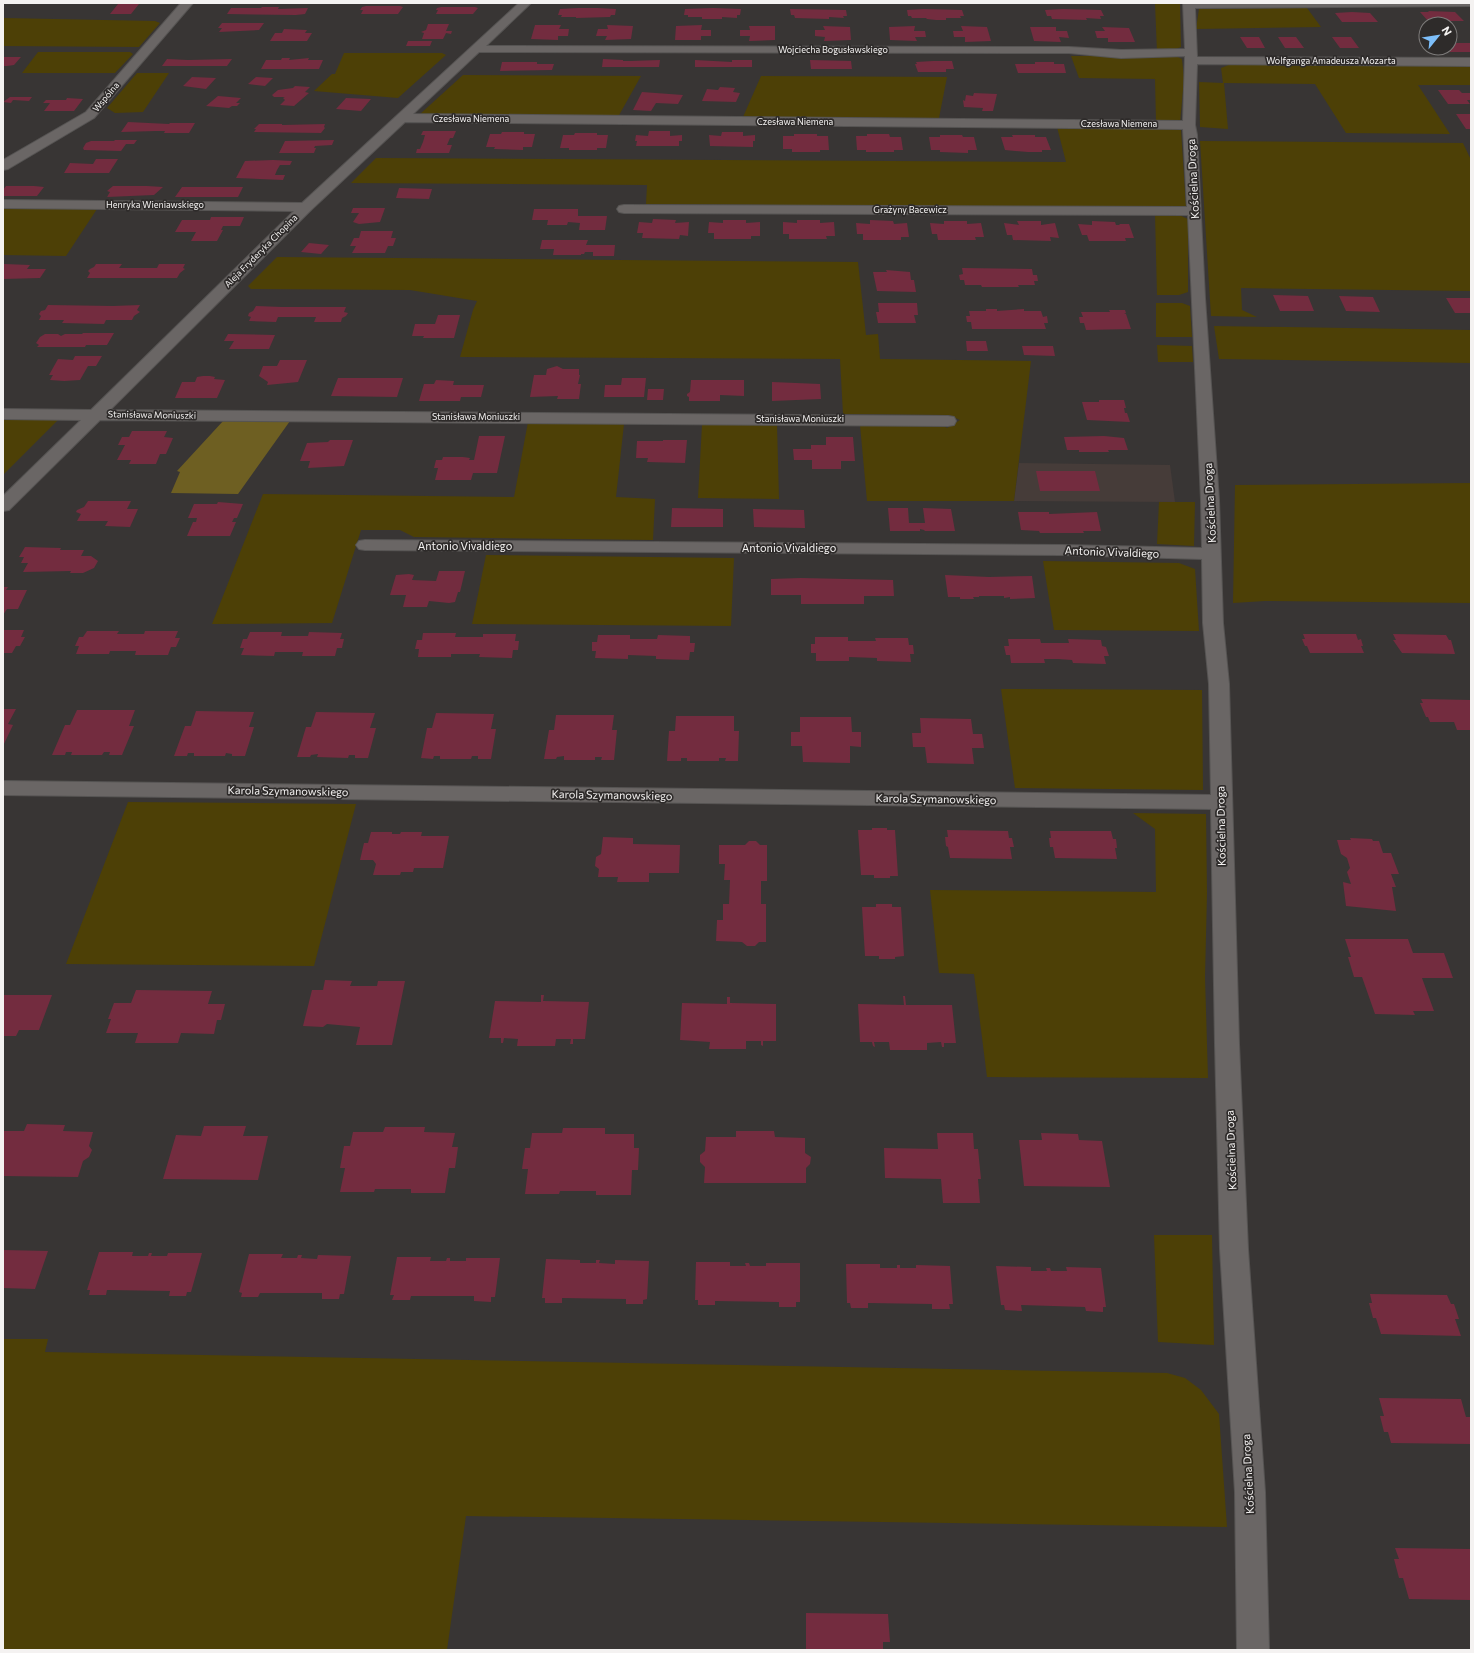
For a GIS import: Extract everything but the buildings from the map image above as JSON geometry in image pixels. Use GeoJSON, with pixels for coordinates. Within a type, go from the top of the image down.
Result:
{"type":"FeatureCollection","features":[{"type":"Feature","properties":{"kind":"street","name":"Wspólna"},"geometry":{"type":"LineString","coordinates":[[3,166],[90,115],[145,50],[188,3]]}},
{"type":"Feature","properties":{"kind":"street","name":"Aleja Fryderyka Chopina"},"geometry":{"type":"LineString","coordinates":[[3,506],[306,207],[525,3]]}},
{"type":"Feature","properties":{"kind":"street"},"geometry":{"type":"LineString","coordinates":[[1189,4],[1471,4]]}},
{"type":"Feature","properties":{"kind":"street","name":"Kościelna Droga"},"geometry":{"type":"LineString","coordinates":[[1189,4],[1191,56],[1189,125],[1191,135],[1212,554],[1213,623],[1219,684],[1226,1044],[1235,1257],[1250,1492],[1253,1650]]}},
{"type":"Feature","properties":{"kind":"street","name":"Wojciecha Bogusławskiego"},"geometry":{"type":"LineString","coordinates":[[475,49],[1069,50],[1121,54],[1191,56]]}},
{"type":"Feature","properties":{"kind":"street","name":"Wolfganga Amadeusza Mozarta"},"geometry":{"type":"LineString","coordinates":[[1191,56],[1471,62]]}},
{"type":"Feature","properties":{"kind":"street","name":"Czesława Niemena"},"geometry":{"type":"LineString","coordinates":[[400,118],[1189,125]]}},
{"type":"Feature","properties":{"kind":"street","name":"Henryka Wieniawskiego"},"geometry":{"type":"LineString","coordinates":[[3,204],[306,207]]}},
{"type":"Feature","properties":{"kind":"street","name":"Grażyny Bacewicz"},"geometry":{"type":"LineString","coordinates":[[624,209],[1195,211]]}},
{"type":"Feature","properties":{"kind":"street","name":"Stanisława Moniuszki"},"geometry":{"type":"LineString","coordinates":[[3,414],[948,420]]}},
{"type":"Feature","properties":{"kind":"street","name":"Antonio Vivaldiego"},"geometry":{"type":"LineString","coordinates":[[365,545],[1055,550],[1212,554]]}},
{"type":"Feature","properties":{"kind":"street","name":"Karola Szymanowskiego"},"geometry":{"type":"LineString","coordinates":[[3,788],[1221,802]]}},
{"type":"Feature","properties":{"kind":"shaded area"},"geometry":{"type":"Polygon","coordinates":[[[1155,3],[1180,3],[1181,47],[1173,50],[1157,52],[1155,3]]]}},
{"type":"Feature","properties":{"kind":"shaded area"},"geometry":{"type":"Polygon","coordinates":[[[1307,8],[1321,27],[1196,29],[1199,9],[1307,8]]]}},
{"type":"Feature","properties":{"kind":"shaded area"},"geometry":{"type":"Polygon","coordinates":[[[3,18],[155,21],[160,23],[139,47],[3,46],[3,18]]]}},
{"type":"Feature","properties":{"kind":"shaded area"},"geometry":{"type":"Polygon","coordinates":[[[38,52],[130,52],[133,54],[115,73],[22,73],[38,52]]]}},
{"type":"Feature","properties":{"kind":"shaded area"},"geometry":{"type":"Polygon","coordinates":[[[344,53],[442,53],[446,55],[398,98],[314,91],[332,74],[335,74],[344,53]]]}},
{"type":"Feature","properties":{"kind":"shaded area"},"geometry":{"type":"Polygon","coordinates":[[[1071,56],[1176,56],[1182,59],[1184,79],[1180,123],[1156,122],[1155,79],[1079,78],[1071,56]]]}},
{"type":"Feature","properties":{"kind":"shaded area"},"geometry":{"type":"Polygon","coordinates":[[[1231,64],[1469,66],[1471,68],[1471,85],[1418,85],[1450,134],[1346,133],[1315,84],[1224,83],[1228,129],[1200,127],[1199,82],[1223,83],[1221,68],[1231,64]]]}},
{"type":"Feature","properties":{"kind":"shaded area"},"geometry":{"type":"Polygon","coordinates":[[[137,73],[169,73],[143,112],[115,113],[107,108],[137,73]]]}},
{"type":"Feature","properties":{"kind":"shaded area"},"geometry":{"type":"Polygon","coordinates":[[[463,75],[641,76],[618,117],[419,115],[463,75]]]}},
{"type":"Feature","properties":{"kind":"shaded area"},"geometry":{"type":"Polygon","coordinates":[[[761,76],[947,77],[939,118],[743,117],[761,76]]]}},
{"type":"Feature","properties":{"kind":"shaded area"},"geometry":{"type":"Polygon","coordinates":[[[1057,127],[1171,128],[1181,130],[1186,208],[646,204],[647,185],[351,183],[376,158],[1066,162],[1057,127]]]}},
{"type":"Feature","properties":{"kind":"shaded area"},"geometry":{"type":"Polygon","coordinates":[[[1200,141],[1463,143],[1471,160],[1471,291],[1241,288],[1242,310],[1257,317],[1211,316],[1200,141]]]}},
{"type":"Feature","properties":{"kind":"shaded area"},"geometry":{"type":"Polygon","coordinates":[[[3,208],[97,209],[66,256],[3,255],[3,208]]]}},
{"type":"Feature","properties":{"kind":"shaded area"},"geometry":{"type":"Polygon","coordinates":[[[1155,214],[1179,215],[1188,219],[1188,292],[1179,295],[1157,295],[1155,214]]]}},
{"type":"Feature","properties":{"kind":"shaded area"},"geometry":{"type":"Polygon","coordinates":[[[277,257],[858,262],[866,335],[878,334],[880,359],[1031,361],[1014,501],[867,501],[860,425],[944,426],[947,428],[960,420],[949,415],[843,414],[840,359],[460,357],[473,310],[477,301],[410,290],[251,289],[248,286],[277,257]]]}},
{"type":"Feature","properties":{"kind":"shaded area"},"geometry":{"type":"Polygon","coordinates":[[[1156,303],[1182,303],[1190,306],[1192,337],[1156,337],[1156,303]]]}},
{"type":"Feature","properties":{"kind":"shaded area"},"geometry":{"type":"Polygon","coordinates":[[[1214,326],[1471,330],[1471,363],[1219,359],[1214,326]]]}},
{"type":"Feature","properties":{"kind":"shaded area"},"geometry":{"type":"Polygon","coordinates":[[[1157,345],[1192,346],[1193,362],[1158,362],[1157,345]]]}},
{"type":"Feature","properties":{"kind":"shaded area"},"geometry":{"type":"Polygon","coordinates":[[[3,419],[59,419],[3,475],[3,419]]]}},
{"type":"Feature","properties":{"kind":"shaded area"},"geometry":{"type":"Polygon","coordinates":[[[224,420],[290,421],[238,494],[171,493],[180,472],[177,471],[224,420]]]}},
{"type":"Feature","properties":{"kind":"shaded area"},"geometry":{"type":"Polygon","coordinates":[[[528,422],[624,424],[616,497],[655,499],[653,540],[414,537],[400,530],[361,530],[332,623],[212,624],[263,494],[514,497],[528,422]]]}},
{"type":"Feature","properties":{"kind":"shaded area"},"geometry":{"type":"Polygon","coordinates":[[[702,425],[777,425],[779,499],[698,498],[702,425]]]}},
{"type":"Feature","properties":{"kind":"shaded area"},"geometry":{"type":"Polygon","coordinates":[[[1019,463],[1170,465],[1175,502],[1014,501],[1019,463]]]}},
{"type":"Feature","properties":{"kind":"shaded area"},"geometry":{"type":"Polygon","coordinates":[[[1471,483],[1471,603],[1265,601],[1233,603],[1235,485],[1471,483]]]}},
{"type":"Feature","properties":{"kind":"shaded area"},"geometry":{"type":"Polygon","coordinates":[[[1159,502],[1195,502],[1194,546],[1157,544],[1159,502]]]}},
{"type":"Feature","properties":{"kind":"shaded area"},"geometry":{"type":"Polygon","coordinates":[[[486,555],[734,558],[731,626],[472,624],[486,555]]]}},
{"type":"Feature","properties":{"kind":"shaded area"},"geometry":{"type":"Polygon","coordinates":[[[1043,561],[1179,563],[1195,569],[1199,631],[1054,630],[1043,561]]]}},
{"type":"Feature","properties":{"kind":"shaded area"},"geometry":{"type":"Polygon","coordinates":[[[1001,689],[1202,690],[1203,790],[1015,788],[1001,689]]]}},
{"type":"Feature","properties":{"kind":"shaded area"},"geometry":{"type":"Polygon","coordinates":[[[128,802],[356,804],[314,966],[66,964],[128,802]]]}},
{"type":"Feature","properties":{"kind":"shaded area"},"geometry":{"type":"Polygon","coordinates":[[[1133,813],[1206,814],[1207,893],[1205,977],[1208,1078],[987,1077],[974,974],[939,973],[930,890],[1156,892],[1155,829],[1133,813]]]}},
{"type":"Feature","properties":{"kind":"shaded area"},"geometry":{"type":"Polygon","coordinates":[[[1154,1235],[1212,1235],[1214,1345],[1158,1342],[1154,1235]]]}},
{"type":"Feature","properties":{"kind":"shaded area"},"geometry":{"type":"Polygon","coordinates":[[[3,1339],[48,1339],[45,1352],[1167,1373],[1185,1378],[1201,1390],[1219,1414],[1227,1527],[466,1516],[447,1650],[3,1650],[3,1339]]]}}]}
